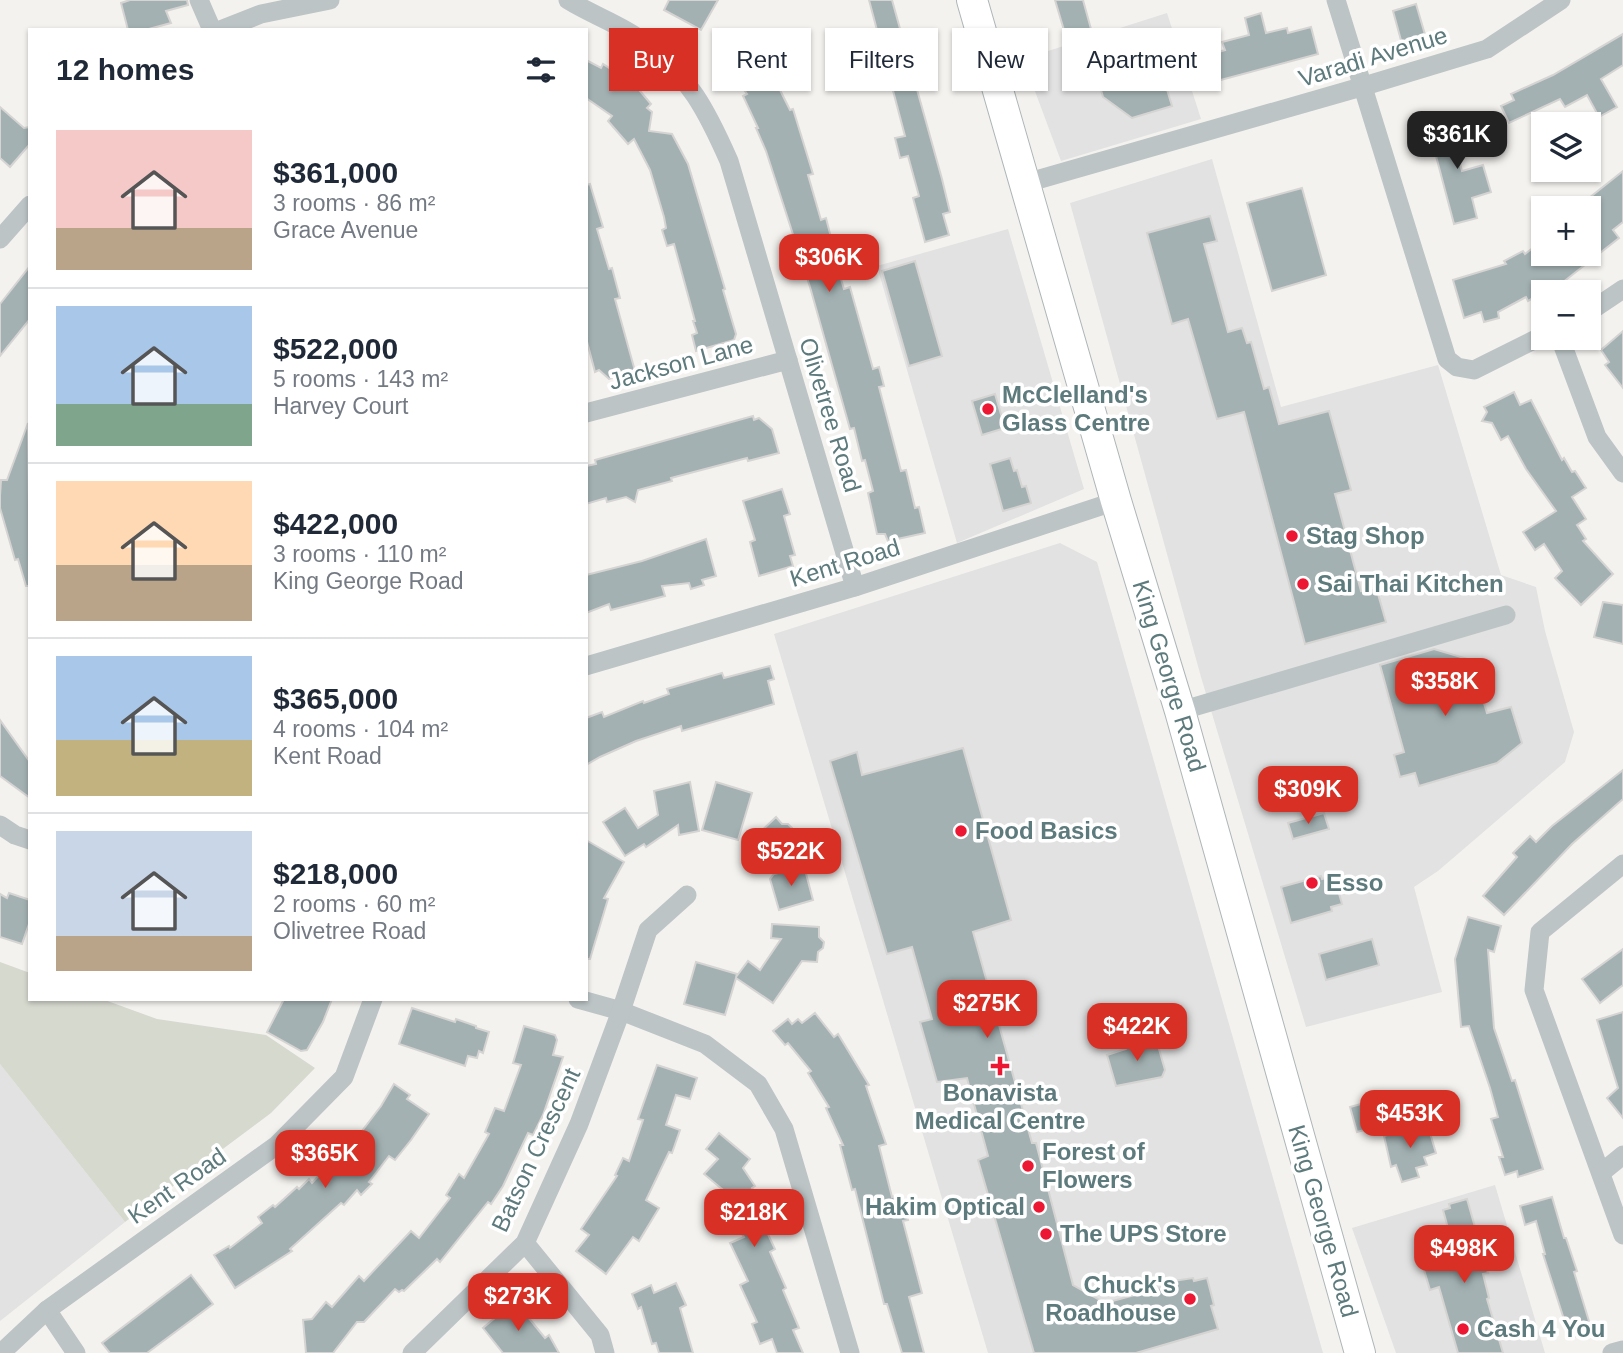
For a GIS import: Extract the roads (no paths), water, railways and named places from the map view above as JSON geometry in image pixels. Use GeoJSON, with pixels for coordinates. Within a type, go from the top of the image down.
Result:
{"type":"FeatureCollection","features":[{"type":"Feature","properties":{"kind":"main road","name":"King George Road"},"geometry":{"type":"LineString","coordinates":[[972,0],[1116,501],[1180,711],[1360,1353]]}},
{"type":"Feature","properties":{"kind":"street"},"geometry":{"type":"LineString","coordinates":[[199,0],[211,28]]}},
{"type":"Feature","properties":{"kind":"street"},"geometry":{"type":"LineString","coordinates":[[225,28],[261,14],[330,0]]}},
{"type":"Feature","properties":{"kind":"street","name":"Olivetree Road"},"geometry":{"type":"LineString","coordinates":[[568,0],[591,6],[643,41],[680,73],[708,113],[729,161],[855,587]]}},
{"type":"Feature","properties":{"kind":"street"},"geometry":{"type":"LineString","coordinates":[[1336,0],[1447,359],[1457,367],[1474,370],[1531,342]]}},
{"type":"Feature","properties":{"kind":"street","name":"Varadi Avenue"},"geometry":{"type":"LineString","coordinates":[[1026,183],[1362,87],[1487,48],[1561,0]]}},
{"type":"Feature","properties":{"kind":"street"},"geometry":{"type":"LineString","coordinates":[[0,239],[28,207]]}},
{"type":"Feature","properties":{"kind":"street"},"geometry":{"type":"LineString","coordinates":[[1601,304],[1623,289]]}},
{"type":"Feature","properties":{"kind":"street"},"geometry":{"type":"LineString","coordinates":[[1564,350],[1597,437],[1623,473]]}},
{"type":"Feature","properties":{"kind":"street","name":"Jackson Lane"},"geometry":{"type":"LineString","coordinates":[[588,412],[788,360]]}},
{"type":"Feature","properties":{"kind":"street","name":"Kent Road"},"geometry":{"type":"LineString","coordinates":[[588,665],[855,587],[1116,501]]}},
{"type":"Feature","properties":{"kind":"street"},"geometry":{"type":"LineString","coordinates":[[1180,711],[1506,615]]}},
{"type":"Feature","properties":{"kind":"street"},"geometry":{"type":"LineString","coordinates":[[0,825],[28,839]]}},
{"type":"Feature","properties":{"kind":"street"},"geometry":{"type":"LineString","coordinates":[[1623,864],[1540,932],[1534,990],[1623,1235]]}},
{"type":"Feature","properties":{"kind":"street","name":"Batson Crescent"},"geometry":{"type":"LineString","coordinates":[[412,1353],[525,1243],[579,1124],[648,930],[687,895]]}},
{"type":"Feature","properties":{"kind":"street","name":"Kent Road"},"geometry":{"type":"LineString","coordinates":[[1,1353],[47,1310],[277,1144],[344,1077],[372,1001]]}},
{"type":"Feature","properties":{"kind":"street"},"geometry":{"type":"LineString","coordinates":[[585,1001],[621,1011],[705,1044],[758,1084],[784,1129],[850,1353]]}},
{"type":"Feature","properties":{"kind":"street"},"geometry":{"type":"LineString","coordinates":[[1601,1173],[1623,1155]]}},
{"type":"Feature","properties":{"kind":"street"},"geometry":{"type":"LineString","coordinates":[[525,1243],[600,1335],[605,1353]]}},
{"type":"Feature","properties":{"kind":"street"},"geometry":{"type":"LineString","coordinates":[[47,1310],[76,1353]]}},
{"type":"Feature","properties":{"kind":"street"},"geometry":{"type":"LineString","coordinates":[[1612,1353],[1623,1350]]}},
{"type":"Feature","properties":{"kind":"place","name":"McClelland's Glass Centre"},"geometry":{"type":"Point","coordinates":[988,409]}},
{"type":"Feature","properties":{"kind":"place","name":"Stag Shop"},"geometry":{"type":"Point","coordinates":[1292,536]}},
{"type":"Feature","properties":{"kind":"place","name":"Sai Thai Kitchen"},"geometry":{"type":"Point","coordinates":[1303,584]}},
{"type":"Feature","properties":{"kind":"place","name":"Food Basics"},"geometry":{"type":"Point","coordinates":[961,831]}},
{"type":"Feature","properties":{"kind":"place","name":"Esso"},"geometry":{"type":"Point","coordinates":[1312,883]}},
{"type":"Feature","properties":{"kind":"place","name":"Bonavista Medical Centre"},"geometry":{"type":"Point","coordinates":[1000,1066]}},
{"type":"Feature","properties":{"kind":"place","name":"Forest of Flowers"},"geometry":{"type":"Point","coordinates":[1028,1166]}},
{"type":"Feature","properties":{"kind":"place","name":"Hakim Optical"},"geometry":{"type":"Point","coordinates":[1039,1207]}},
{"type":"Feature","properties":{"kind":"place","name":"The UPS Store"},"geometry":{"type":"Point","coordinates":[1046,1234]}},
{"type":"Feature","properties":{"kind":"place","name":"Chuck's Roadhouse"},"geometry":{"type":"Point","coordinates":[1190,1299]}},
{"type":"Feature","properties":{"kind":"place","name":"Cash 4 You"},"geometry":{"type":"Point","coordinates":[1463,1329]}}]}
